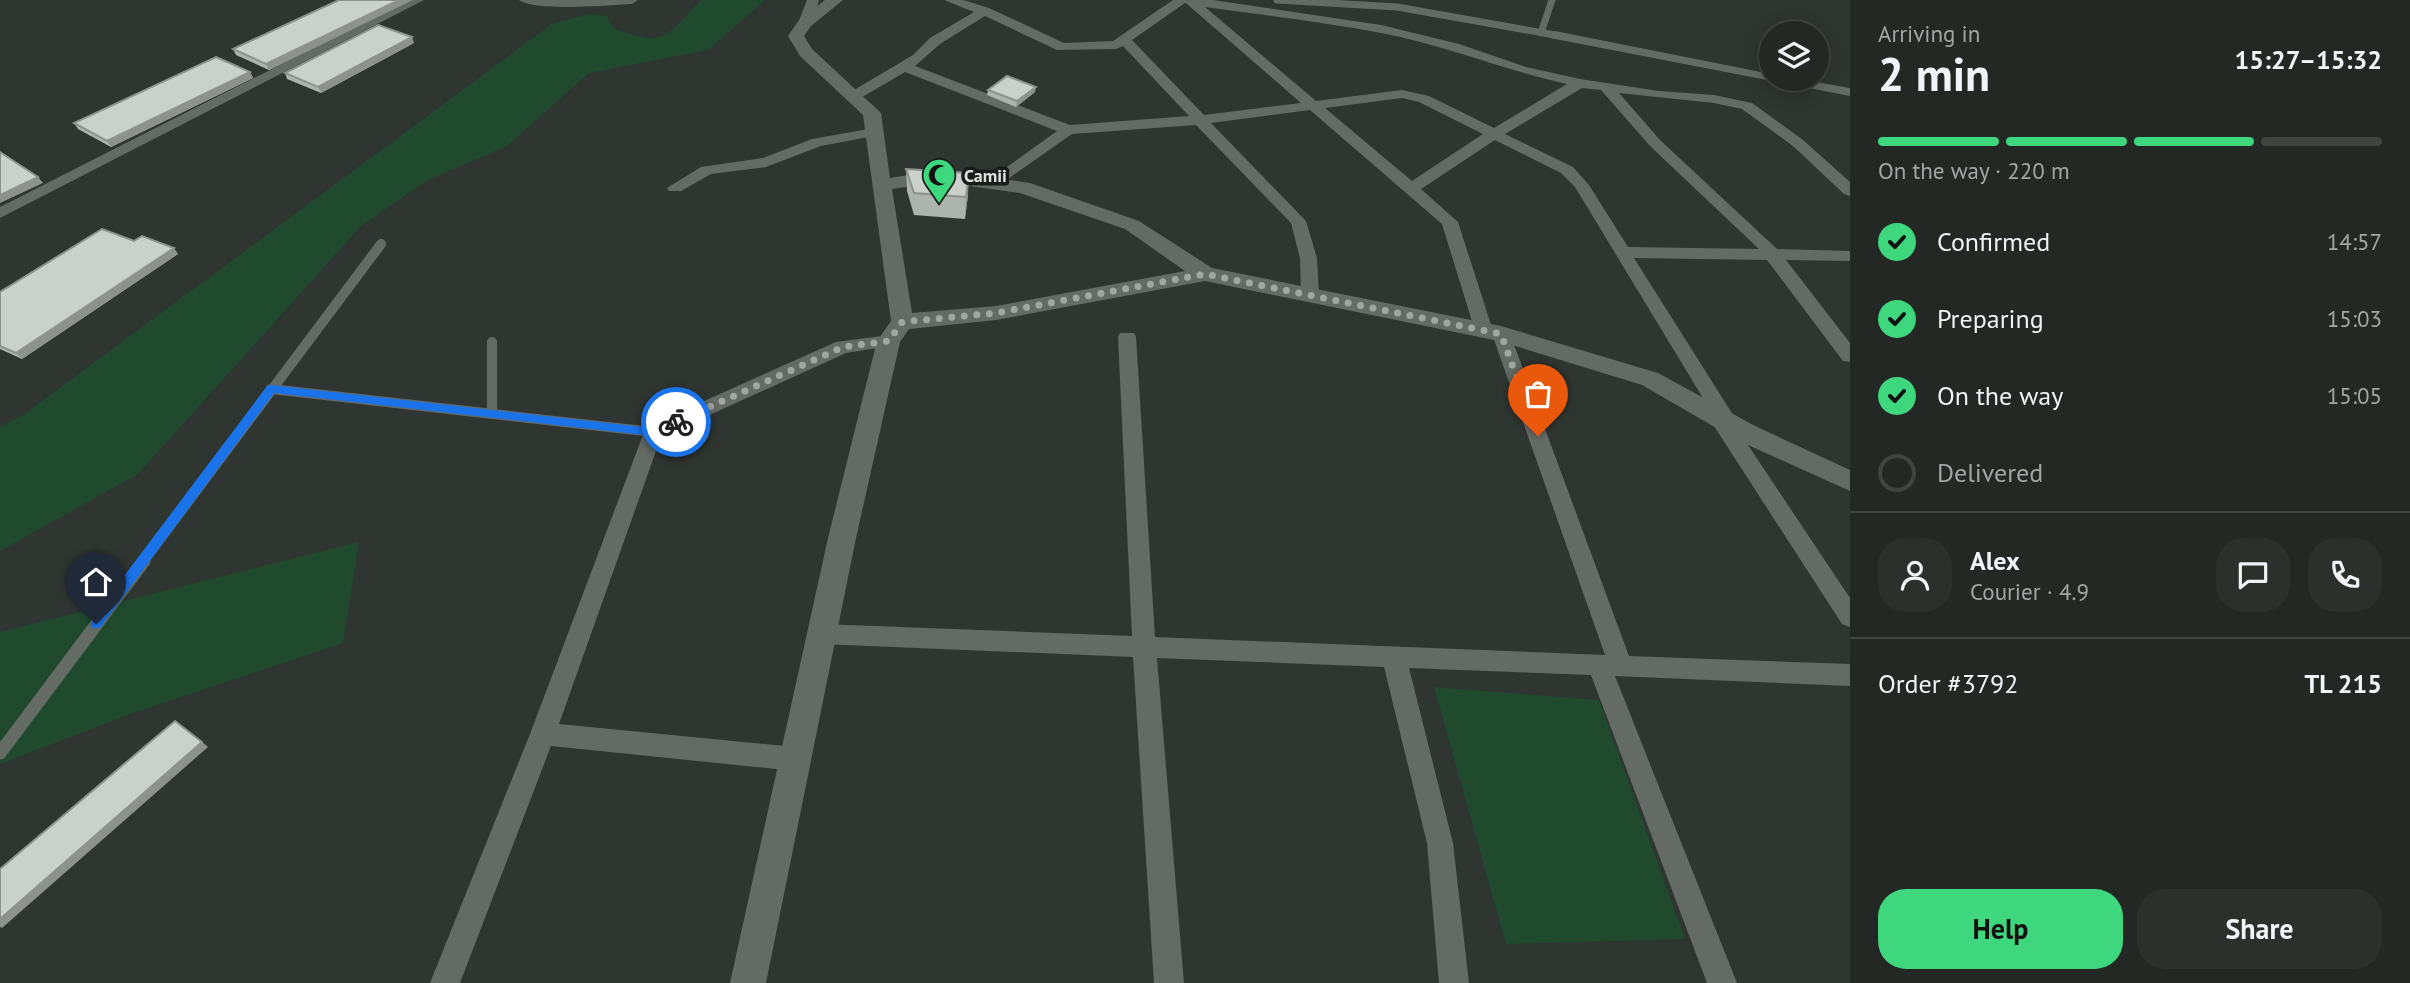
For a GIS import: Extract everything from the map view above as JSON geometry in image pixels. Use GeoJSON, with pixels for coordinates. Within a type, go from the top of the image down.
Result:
{"type":"FeatureCollection","features":[{"type":"Feature","properties":{"kind":"street"},"geometry":{"type":"LineString","coordinates":[[0,213],[418,0]]}},
{"type":"Feature","properties":{"kind":"street"},"geometry":{"type":"LineString","coordinates":[[525,0],[554,3],[632,0]]}},
{"type":"Feature","properties":{"kind":"street"},"geometry":{"type":"LineString","coordinates":[[748,983],[822,634],[895,331],[872,113],[806,52],[796,36],[805,23],[813,0]]}},
{"type":"Feature","properties":{"kind":"street"},"geometry":{"type":"LineString","coordinates":[[805,23],[835,0]]}},
{"type":"Feature","properties":{"kind":"street"},"geometry":{"type":"LineString","coordinates":[[950,0],[984,11],[1062,47],[1116,45],[1186,0],[1381,29],[1454,47],[1522,70],[1580,83],[1659,95],[1714,99],[1747,106],[1798,143],[1850,191]]}},
{"type":"Feature","properties":{"kind":"street"},"geometry":{"type":"LineString","coordinates":[[1186,0],[1450,222],[1492,333],[1722,983]]}},
{"type":"Feature","properties":{"kind":"street"},"geometry":{"type":"LineString","coordinates":[[854,96],[904,66],[935,41],[984,11]]}},
{"type":"Feature","properties":{"kind":"street"},"geometry":{"type":"LineString","coordinates":[[1548,34],[1759,75]]}},
{"type":"Feature","properties":{"kind":"street"},"geometry":{"type":"LineString","coordinates":[[1124,39],[1298,222],[1307,239],[1311,260],[1310,295]]}},
{"type":"Feature","properties":{"kind":"street"},"geometry":{"type":"LineString","coordinates":[[904,66],[1068,130],[1200,120],[1402,94],[1424,99],[1567,170],[1581,184],[1724,421],[1850,617]]}},
{"type":"Feature","properties":{"kind":"street"},"geometry":{"type":"LineString","coordinates":[[1411,189],[1494,134],[1580,83]]}},
{"type":"Feature","properties":{"kind":"street"},"geometry":{"type":"LineString","coordinates":[[1605,86],[1655,143],[1772,254],[1850,356]]}},
{"type":"Feature","properties":{"kind":"street"},"geometry":{"type":"LineString","coordinates":[[1829,88],[1850,92]]}},
{"type":"Feature","properties":{"kind":"street"},"geometry":{"type":"LineString","coordinates":[[995,183],[1068,130]]}},
{"type":"Feature","properties":{"kind":"street"},"geometry":{"type":"LineString","coordinates":[[674,188],[707,170],[766,162],[817,142],[874,132]]}},
{"type":"Feature","properties":{"kind":"street"},"geometry":{"type":"LineString","coordinates":[[881,185],[940,176],[1023,187],[1132,225],[1205,274]]}},
{"type":"Feature","properties":{"kind":"street"},"geometry":{"type":"LineString","coordinates":[[1623,252],[1850,256]]}},
{"type":"Feature","properties":{"kind":"street"},"geometry":{"type":"LineString","coordinates":[[445,983],[543,734],[653,432],[843,347],[895,331],[1205,274],[1492,333],[1650,379],[1724,421],[1850,481]]}},
{"type":"Feature","properties":{"kind":"street"},"geometry":{"type":"LineString","coordinates":[[1127,337],[1144,646],[1169,983]]}},
{"type":"Feature","properties":{"kind":"street"},"geometry":{"type":"LineString","coordinates":[[822,634],[1850,675]]}},
{"type":"Feature","properties":{"kind":"street"},"geometry":{"type":"LineString","coordinates":[[1394,656],[1440,843],[1454,983]]}},
{"type":"Feature","properties":{"kind":"street"},"geometry":{"type":"LineString","coordinates":[[543,734],[795,759]]}},
{"type":"Feature","properties":{"kind":"lane"},"geometry":{"type":"LineString","coordinates":[[1277,0],[1399,3],[1548,34],[1552,0]]}},
{"type":"Feature","properties":{"kind":"lane"},"geometry":{"type":"LineString","coordinates":[[0,753],[381,244]]}},
{"type":"Feature","properties":{"kind":"lane"},"geometry":{"type":"LineString","coordinates":[[492,342],[492,414]]}},
{"type":"Feature","properties":{"kind":"lane"},"geometry":{"type":"LineString","coordinates":[[271,388],[653,432]]}},
{"type":"Feature","properties":{"kind":"green space"},"geometry":{"type":"Polygon","coordinates":[[[701,0],[765,0],[708,50],[589,73],[507,146],[428,180],[361,226],[138,474],[0,551],[0,427],[23,415],[552,24],[588,14],[607,16],[613,28],[655,38],[680,23],[701,0]]]}},
{"type":"Feature","properties":{"kind":"green space"},"geometry":{"type":"Polygon","coordinates":[[[359,542],[343,643],[133,713],[0,764],[0,632],[359,542]]]}},
{"type":"Feature","properties":{"kind":"green space"},"geometry":{"type":"Polygon","coordinates":[[[1434,687],[1599,700],[1685,939],[1506,944],[1434,687]]]}},
{"type":"Feature","properties":{"kind":"building"},"geometry":{"type":"Polygon","coordinates":[[[339,0],[399,0],[266,64],[233,49],[339,0]]]}},
{"type":"Feature","properties":{"kind":"building"},"geometry":{"type":"Polygon","coordinates":[[[378,25],[412,37],[318,87],[285,73],[378,25]]]}},
{"type":"Feature","properties":{"kind":"building"},"geometry":{"type":"Polygon","coordinates":[[[216,57],[250,72],[107,141],[74,123],[216,57]]]}},
{"type":"Feature","properties":{"kind":"building"},"geometry":{"type":"Polygon","coordinates":[[[1007,76],[1036,87],[1017,101],[988,90],[1007,76]]]}},
{"type":"Feature","properties":{"kind":"building"},"geometry":{"type":"Polygon","coordinates":[[[0,152],[38,177],[0,195],[0,152]]]}},
{"type":"Feature","properties":{"kind":"building"},"geometry":{"type":"Polygon","coordinates":[[[906,169],[969,173],[966,197],[914,193],[906,169]]]}},
{"type":"Feature","properties":{"kind":"building"},"geometry":{"type":"Polygon","coordinates":[[[102,229],[134,241],[142,236],[174,248],[16,353],[0,346],[0,292],[102,229]]]}},
{"type":"Feature","properties":{"kind":"building"},"geometry":{"type":"Polygon","coordinates":[[[175,721],[202,742],[0,919],[0,869],[175,721]]]}},
{"type":"Feature","properties":{"kind":"way so far"},"geometry":{"type":"LineString","coordinates":[[676,422],[843,347],[889,341],[902,322],[996,313],[1205,274],[1501,334],[1538,436]]}},
{"type":"Feature","properties":{"kind":"place","name":"Camii"},"geometry":{"type":"Point","coordinates":[939,205]}},
{"type":"Feature","properties":{"kind":"route"},"geometry":{"type":"LineString","coordinates":[[96,624],[271,388],[653,432],[676,422]]}}]}
